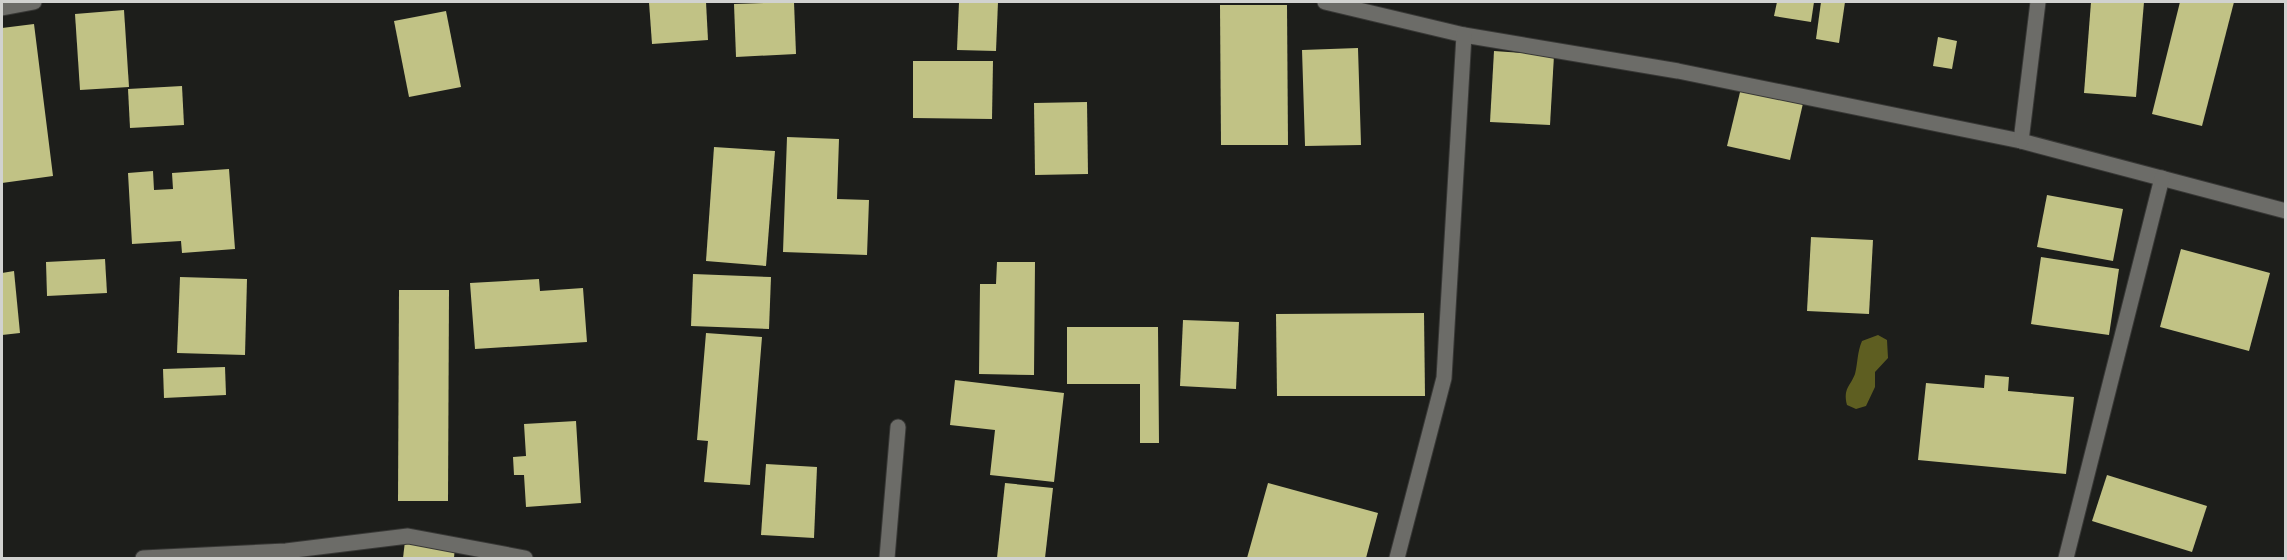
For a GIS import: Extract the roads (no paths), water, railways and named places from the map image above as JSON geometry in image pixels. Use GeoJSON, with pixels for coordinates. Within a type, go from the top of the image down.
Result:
{"type":"FeatureCollection","features":[{"type":"Feature","properties":{"kind":"street"},"geometry":{"type":"LineString","coordinates":[[2,8],[34,2]]}},
{"type":"Feature","properties":{"kind":"street"},"geometry":{"type":"LineString","coordinates":[[1325,2],[1464,35],[1678,71],[2021,141],[2286,212]]}},
{"type":"Feature","properties":{"kind":"street"},"geometry":{"type":"LineString","coordinates":[[2021,141],[2038,2]]}},
{"type":"Feature","properties":{"kind":"street"},"geometry":{"type":"LineString","coordinates":[[1397,558],[1444,378],[1464,35]]}},
{"type":"Feature","properties":{"kind":"street"},"geometry":{"type":"LineString","coordinates":[[2066,558],[2163,178]]}},
{"type":"Feature","properties":{"kind":"street"},"geometry":{"type":"LineString","coordinates":[[887,558],[898,427]]}},
{"type":"Feature","properties":{"kind":"street"},"geometry":{"type":"LineString","coordinates":[[143,558],[286,551],[408,536],[525,558]]}}]}
